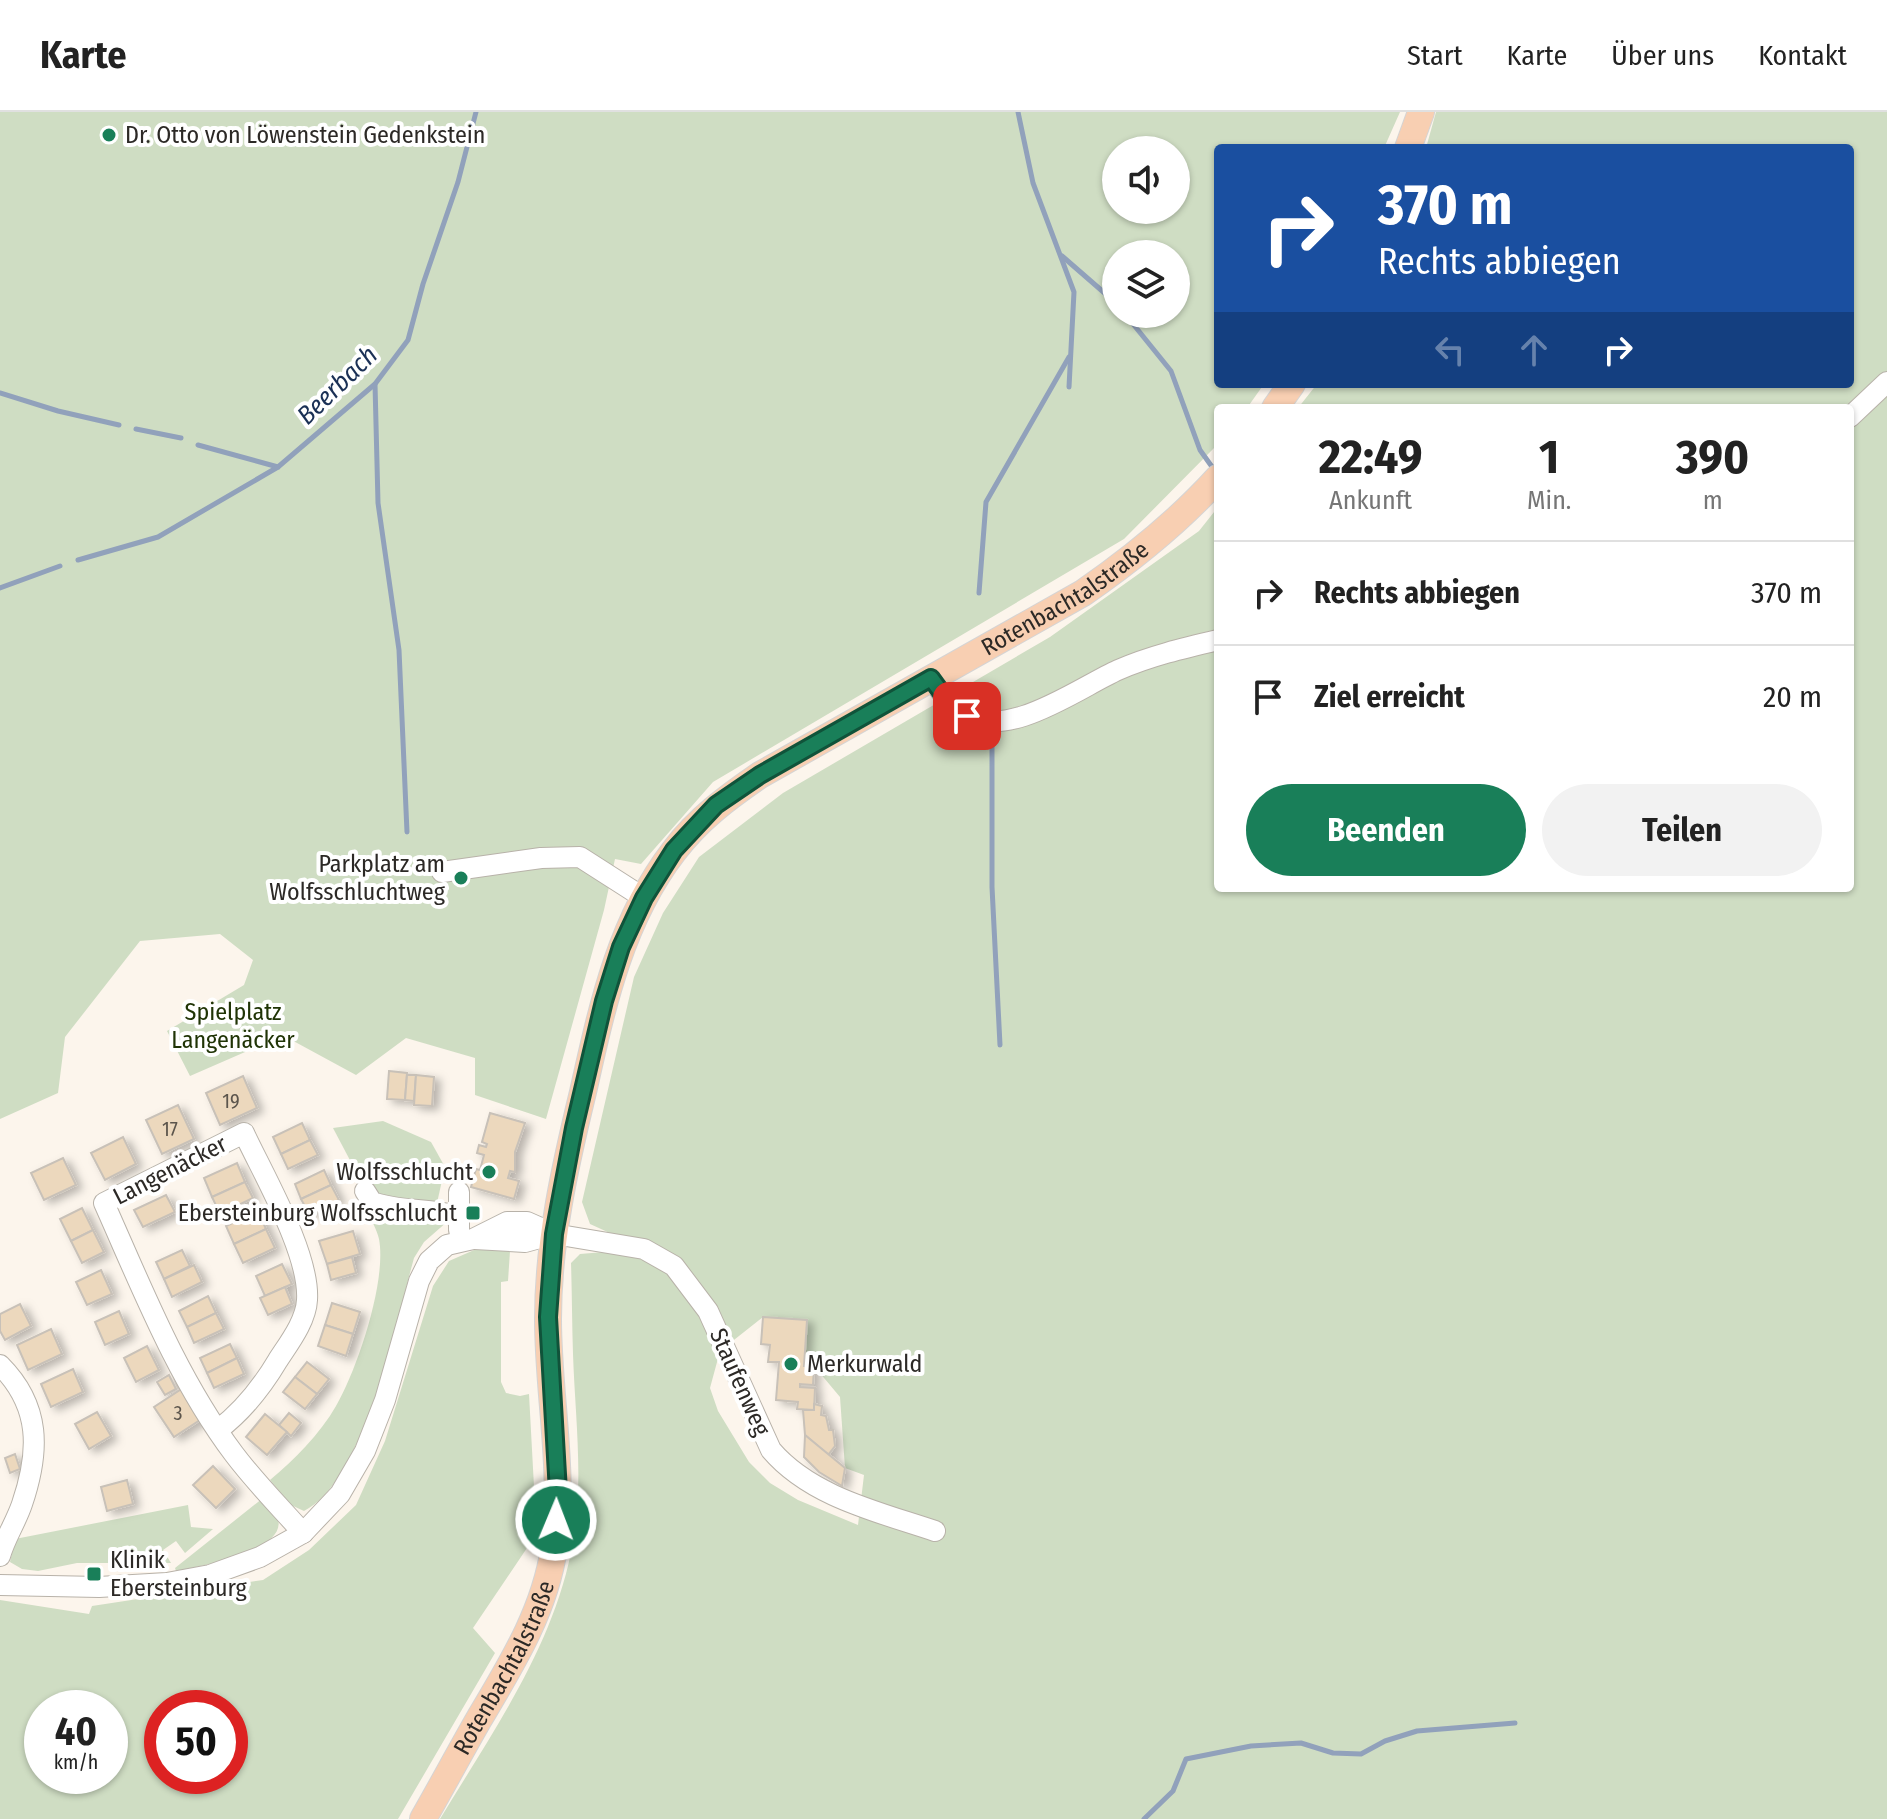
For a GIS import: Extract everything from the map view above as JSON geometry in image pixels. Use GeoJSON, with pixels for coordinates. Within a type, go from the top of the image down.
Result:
{"type":"FeatureCollection","features":[{"type":"Feature","properties":{"kind":"main road"},"geometry":{"type":"LineString","coordinates":[[1409,144],[1421,112]]}},
{"type":"Feature","properties":{"kind":"main road","name":"Rotenbachtalstraße"},"geometry":{"type":"LineString","coordinates":[[423,1819],[516,1657],[546,1588],[554,1547],[558,1492],[548,1317],[554,1234],[574,1128],[604,1001],[621,947],[644,898],[674,850],[716,805],[760,775],[1083,593],[1190,509],[1214,482]]}},
{"type":"Feature","properties":{"kind":"street"},"geometry":{"type":"LineString","coordinates":[[1854,413],[1887,382]]}},
{"type":"Feature","properties":{"kind":"street"},"geometry":{"type":"LineString","coordinates":[[931,678],[949,703],[967,716],[985,721],[1008,720],[1037,712],[1134,663],[1214,641]]}},
{"type":"Feature","properties":{"kind":"street"},"geometry":{"type":"LineString","coordinates":[[442,872],[541,858],[580,857],[644,898]]}},
{"type":"Feature","properties":{"kind":"street","name":"Langenäcker"},"geometry":{"type":"LineString","coordinates":[[218,1430],[240,1413],[272,1370],[296,1331],[307,1302],[304,1269],[244,1133],[104,1203],[166,1341],[218,1430],[235,1455],[303,1533]]}},
{"type":"Feature","properties":{"kind":"street"},"geometry":{"type":"LineString","coordinates":[[365,1191],[372,1202],[384,1206],[441,1211],[457,1216]]}},
{"type":"Feature","properties":{"kind":"street"},"geometry":{"type":"LineString","coordinates":[[459,1192],[457,1216],[467,1240]]}},
{"type":"Feature","properties":{"kind":"street","name":"Staufenweg"},"geometry":{"type":"LineString","coordinates":[[0,1585],[99,1587],[167,1583],[210,1575],[260,1557],[303,1533],[340,1494],[365,1451],[385,1400],[423,1271],[437,1252],[447,1245],[467,1240],[507,1222],[527,1222],[554,1234],[644,1249],[674,1266],[708,1311],[771,1450],[788,1469],[852,1502],[935,1531]]}},
{"type":"Feature","properties":{"kind":"street"},"geometry":{"type":"LineString","coordinates":[[0,1365],[28,1401],[34,1429],[31,1473],[22,1506],[0,1556]]}},
{"type":"Feature","properties":{"kind":"green space","name":"Spielplatz Langenäcker"},"geometry":{"type":"Polygon","coordinates":[[[0,112],[1400,112],[1386,144],[1214,144],[1214,388],[1261,388],[1250,404],[1214,404],[1214,448],[1124,539],[713,782],[641,864],[615,859],[604,910],[546,1119],[475,1095],[475,1058],[406,1038],[356,1075],[286,1037],[190,1076],[167,1031],[244,985],[253,960],[220,934],[140,941],[65,1037],[58,1093],[0,1119],[0,112]]]}},
{"type":"Feature","properties":{"kind":"green space"},"geometry":{"type":"Polygon","coordinates":[[[1436,112],[1887,112],[1887,1819],[440,1819],[501,1720],[537,1652],[564,1580],[573,1542],[578,1495],[578,1448],[571,1263],[580,1254],[604,1252],[612,1234],[590,1224],[582,1202],[634,977],[663,913],[699,857],[783,793],[1050,637],[1199,531],[1214,512],[1214,892],[1854,892],[1854,404],[1301,404],[1314,388],[1854,388],[1854,144],[1427,144],[1436,112]],[[763,1317],[720,1351],[710,1388],[718,1411],[749,1462],[770,1483],[798,1500],[858,1525],[864,1475],[845,1468],[840,1397],[814,1366],[804,1366],[807,1320],[763,1317]]]}},
{"type":"Feature","properties":{"kind":"green space"},"geometry":{"type":"Polygon","coordinates":[[[383,1121],[431,1142],[445,1167],[437,1203],[372,1202],[333,1128],[383,1121]]]}},
{"type":"Feature","properties":{"kind":"green space"},"geometry":{"type":"Polygon","coordinates":[[[368,1210],[448,1221],[424,1242],[414,1258],[375,1398],[344,1468],[325,1494],[304,1511],[291,1505],[270,1480],[322,1427],[353,1371],[379,1278],[379,1239],[368,1210]]]}},
{"type":"Feature","properties":{"kind":"green space"},"geometry":{"type":"Polygon","coordinates":[[[481,1247],[510,1251],[508,1281],[501,1282],[501,1382],[506,1393],[529,1394],[536,1524],[527,1548],[473,1628],[495,1653],[398,1819],[0,1819],[0,1600],[89,1614],[92,1606],[263,1580],[309,1550],[356,1505],[385,1441],[433,1286],[449,1261],[481,1247]]]}},
{"type":"Feature","properties":{"kind":"green space"},"geometry":{"type":"Polygon","coordinates":[[[263,1498],[278,1519],[277,1531],[269,1540],[239,1556],[176,1571],[175,1568],[263,1498]]]}},
{"type":"Feature","properties":{"kind":"green space"},"geometry":{"type":"Polygon","coordinates":[[[188,1505],[191,1527],[213,1529],[185,1553],[176,1541],[163,1550],[171,1563],[77,1563],[38,1571],[22,1569],[10,1562],[15,1539],[188,1505]]]}},
{"type":"Feature","properties":{"kind":"building"},"geometry":{"type":"Polygon","coordinates":[[[389,1071],[407,1073],[405,1100],[387,1099],[389,1071]]]}},
{"type":"Feature","properties":{"kind":"building"},"geometry":{"type":"Polygon","coordinates":[[[407,1075],[416,1075],[414,1101],[405,1100],[407,1075]]]}},
{"type":"Feature","properties":{"kind":"building"},"geometry":{"type":"Polygon","coordinates":[[[416,1075],[434,1077],[432,1106],[414,1105],[416,1075]]]}},
{"type":"Feature","properties":{"kind":"building"},"geometry":{"type":"Polygon","coordinates":[[[243,1076],[257,1108],[220,1125],[206,1093],[243,1076]]]}},
{"type":"Feature","properties":{"kind":"building"},"geometry":{"type":"Polygon","coordinates":[[[178,1105],[194,1139],[162,1154],[146,1120],[178,1105]]]}},
{"type":"Feature","properties":{"kind":"building"},"geometry":{"type":"Polygon","coordinates":[[[490,1113],[525,1123],[515,1152],[515,1172],[510,1171],[508,1178],[519,1181],[514,1199],[471,1187],[484,1155],[477,1153],[479,1145],[486,1147],[487,1144],[482,1142],[490,1113]]]}},
{"type":"Feature","properties":{"kind":"building"},"geometry":{"type":"Polygon","coordinates":[[[302,1123],[310,1140],[281,1154],[273,1137],[302,1123]]]}},
{"type":"Feature","properties":{"kind":"building"},"geometry":{"type":"Polygon","coordinates":[[[123,1137],[136,1164],[105,1180],[91,1153],[123,1137]]]}},
{"type":"Feature","properties":{"kind":"building"},"geometry":{"type":"Polygon","coordinates":[[[310,1140],[318,1155],[288,1169],[281,1154],[310,1140]]]}},
{"type":"Feature","properties":{"kind":"building"},"geometry":{"type":"Polygon","coordinates":[[[63,1158],[76,1185],[44,1200],[31,1173],[63,1158]]]}},
{"type":"Feature","properties":{"kind":"building"},"geometry":{"type":"Polygon","coordinates":[[[237,1163],[245,1182],[212,1197],[204,1178],[237,1163]]]}},
{"type":"Feature","properties":{"kind":"building"},"geometry":{"type":"Polygon","coordinates":[[[324,1170],[331,1185],[301,1199],[295,1184],[324,1170]]]}},
{"type":"Feature","properties":{"kind":"building"},"geometry":{"type":"Polygon","coordinates":[[[245,1182],[253,1198],[220,1214],[212,1197],[245,1182]]]}},
{"type":"Feature","properties":{"kind":"building"},"geometry":{"type":"Polygon","coordinates":[[[331,1185],[339,1200],[309,1214],[301,1199],[331,1185]]]}},
{"type":"Feature","properties":{"kind":"building"},"geometry":{"type":"Polygon","coordinates":[[[166,1195],[175,1212],[143,1227],[134,1210],[166,1195]]]}},
{"type":"Feature","properties":{"kind":"building"},"geometry":{"type":"Polygon","coordinates":[[[82,1208],[93,1230],[71,1241],[60,1219],[82,1208]]]}},
{"type":"Feature","properties":{"kind":"building"},"geometry":{"type":"Polygon","coordinates":[[[258,1211],[266,1229],[234,1244],[226,1226],[258,1211]]]}},
{"type":"Feature","properties":{"kind":"building"},"geometry":{"type":"Polygon","coordinates":[[[266,1229],[275,1248],[243,1263],[234,1244],[266,1229]]]}},
{"type":"Feature","properties":{"kind":"building"},"geometry":{"type":"Polygon","coordinates":[[[93,1230],[104,1252],[82,1263],[71,1241],[93,1230]]]}},
{"type":"Feature","properties":{"kind":"building"},"geometry":{"type":"Polygon","coordinates":[[[353,1231],[360,1254],[327,1264],[319,1241],[353,1231]]]}},
{"type":"Feature","properties":{"kind":"building"},"geometry":{"type":"Polygon","coordinates":[[[182,1250],[190,1266],[164,1279],[156,1262],[182,1250]]]}},
{"type":"Feature","properties":{"kind":"building"},"geometry":{"type":"Polygon","coordinates":[[[352,1257],[356,1273],[331,1280],[327,1264],[352,1257]]]}},
{"type":"Feature","properties":{"kind":"building"},"geometry":{"type":"Polygon","coordinates":[[[282,1264],[292,1284],[265,1296],[256,1276],[282,1264]]]}},
{"type":"Feature","properties":{"kind":"building"},"geometry":{"type":"Polygon","coordinates":[[[194,1265],[202,1282],[172,1297],[164,1279],[194,1265]]]}},
{"type":"Feature","properties":{"kind":"building"},"geometry":{"type":"Polygon","coordinates":[[[101,1270],[112,1294],[87,1305],[76,1282],[101,1270]]]}},
{"type":"Feature","properties":{"kind":"building"},"geometry":{"type":"Polygon","coordinates":[[[285,1287],[292,1304],[268,1315],[260,1298],[285,1287]]]}},
{"type":"Feature","properties":{"kind":"building"},"geometry":{"type":"Polygon","coordinates":[[[208,1296],[216,1313],[187,1327],[179,1311],[208,1296]]]}},
{"type":"Feature","properties":{"kind":"building"},"geometry":{"type":"Polygon","coordinates":[[[332,1303],[360,1312],[353,1334],[325,1325],[332,1303]]]}},
{"type":"Feature","properties":{"kind":"building"},"geometry":{"type":"Polygon","coordinates":[[[20,1304],[31,1326],[5,1340],[0,1331],[0,1314],[20,1304]]]}},
{"type":"Feature","properties":{"kind":"building"},"geometry":{"type":"Polygon","coordinates":[[[119,1311],[129,1334],[105,1345],[95,1322],[119,1311]]]}},
{"type":"Feature","properties":{"kind":"building"},"geometry":{"type":"Polygon","coordinates":[[[216,1313],[224,1329],[194,1343],[187,1327],[216,1313]]]}},
{"type":"Feature","properties":{"kind":"building","name":"Merkurwald"},"geometry":{"type":"Polygon","coordinates":[[[763,1317],[807,1320],[804,1366],[814,1366],[813,1385],[800,1384],[800,1387],[815,1388],[814,1410],[797,1409],[798,1402],[776,1400],[779,1362],[768,1362],[770,1345],[761,1344],[763,1317]]]}},
{"type":"Feature","properties":{"kind":"building"},"geometry":{"type":"Polygon","coordinates":[[[325,1325],[353,1334],[346,1356],[318,1346],[325,1325]]]}},
{"type":"Feature","properties":{"kind":"building"},"geometry":{"type":"Polygon","coordinates":[[[51,1329],[62,1354],[28,1370],[17,1345],[51,1329]]]}},
{"type":"Feature","properties":{"kind":"building"},"geometry":{"type":"Polygon","coordinates":[[[230,1344],[237,1358],[207,1373],[200,1358],[230,1344]]]}},
{"type":"Feature","properties":{"kind":"building"},"geometry":{"type":"Polygon","coordinates":[[[147,1346],[159,1370],[136,1382],[124,1358],[147,1346]]]}},
{"type":"Feature","properties":{"kind":"building"},"geometry":{"type":"Polygon","coordinates":[[[237,1358],[244,1374],[214,1388],[207,1373],[237,1358]]]}},
{"type":"Feature","properties":{"kind":"building"},"geometry":{"type":"Polygon","coordinates":[[[307,1362],[329,1379],[317,1394],[295,1377],[307,1362]]]}},
{"type":"Feature","properties":{"kind":"building"},"geometry":{"type":"Polygon","coordinates":[[[73,1369],[83,1392],[51,1407],[41,1384],[73,1369]]]}},
{"type":"Feature","properties":{"kind":"building"},"geometry":{"type":"Polygon","coordinates":[[[169,1375],[176,1389],[165,1395],[157,1382],[169,1375]]]}},
{"type":"Feature","properties":{"kind":"building"},"geometry":{"type":"Polygon","coordinates":[[[295,1377],[317,1394],[305,1409],[283,1392],[295,1377]]]}},
{"type":"Feature","properties":{"kind":"building"},"geometry":{"type":"Polygon","coordinates":[[[183,1388],[203,1418],[174,1437],[154,1407],[183,1388]]]}},
{"type":"Feature","properties":{"kind":"building"},"geometry":{"type":"Polygon","coordinates":[[[814,1404],[822,1406],[821,1415],[826,1416],[829,1430],[833,1430],[835,1446],[828,1455],[805,1435],[803,1410],[814,1410],[814,1404]]]}},
{"type":"Feature","properties":{"kind":"building"},"geometry":{"type":"Polygon","coordinates":[[[97,1412],[111,1436],[89,1449],[75,1424],[97,1412]]]}},
{"type":"Feature","properties":{"kind":"building"},"geometry":{"type":"Polygon","coordinates":[[[289,1413],[301,1423],[291,1436],[279,1425],[289,1413]]]}},
{"type":"Feature","properties":{"kind":"building"},"geometry":{"type":"Polygon","coordinates":[[[265,1414],[287,1432],[267,1455],[246,1437],[265,1414]]]}},
{"type":"Feature","properties":{"kind":"building"},"geometry":{"type":"Polygon","coordinates":[[[805,1435],[845,1468],[842,1486],[819,1472],[804,1457],[805,1435]]]}},
{"type":"Feature","properties":{"kind":"building"},"geometry":{"type":"Polygon","coordinates":[[[15,1454],[20,1469],[10,1473],[5,1458],[15,1454]]]}},
{"type":"Feature","properties":{"kind":"building"},"geometry":{"type":"Polygon","coordinates":[[[213,1466],[235,1489],[216,1508],[193,1485],[213,1466]]]}},
{"type":"Feature","properties":{"kind":"building"},"geometry":{"type":"Polygon","coordinates":[[[127,1480],[133,1504],[107,1511],[101,1487],[127,1480]]]}},
{"type":"Feature","properties":{"kind":"waterway","name":"Beerbach"},"geometry":{"type":"LineString","coordinates":[[78,560],[158,537],[278,467],[375,384],[408,340],[423,284],[458,182],[476,112]]}},
{"type":"Feature","properties":{"kind":"waterway"},"geometry":{"type":"LineString","coordinates":[[1018,112],[1033,183],[1074,292],[1069,387]]}},
{"type":"Feature","properties":{"kind":"waterway"},"geometry":{"type":"LineString","coordinates":[[1062,256],[1102,291]]}},
{"type":"Feature","properties":{"kind":"waterway"},"geometry":{"type":"LineString","coordinates":[[1136,328],[1171,371],[1200,450],[1214,470]]}},
{"type":"Feature","properties":{"kind":"waterway"},"geometry":{"type":"LineString","coordinates":[[979,593],[986,502],[1069,357]]}},
{"type":"Feature","properties":{"kind":"waterway"},"geometry":{"type":"LineString","coordinates":[[375,384],[378,503],[399,650],[407,832]]}},
{"type":"Feature","properties":{"kind":"waterway"},"geometry":{"type":"LineString","coordinates":[[0,393],[119,425]]}},
{"type":"Feature","properties":{"kind":"waterway"},"geometry":{"type":"LineString","coordinates":[[136,429],[181,438]]}},
{"type":"Feature","properties":{"kind":"waterway"},"geometry":{"type":"LineString","coordinates":[[198,445],[278,467]]}},
{"type":"Feature","properties":{"kind":"waterway","name":"Beerbach"},"geometry":{"type":"LineString","coordinates":[[0,588],[60,566]]}},
{"type":"Feature","properties":{"kind":"waterway"},"geometry":{"type":"LineString","coordinates":[[992,745],[992,887],[1000,1045]]}},
{"type":"Feature","properties":{"kind":"waterway"},"geometry":{"type":"LineString","coordinates":[[1144,1819],[1173,1791],[1186,1759],[1251,1746],[1301,1743],[1333,1753],[1361,1754],[1385,1741],[1417,1731],[1515,1723]]}},
{"type":"Feature","properties":{"kind":"place","name":"Dr. Otto von Löwenstein Gedenkstein"},"geometry":{"type":"Point","coordinates":[109,135]}},
{"type":"Feature","properties":{"kind":"place","name":"Parkplatz am Wolfsschluchtweg"},"geometry":{"type":"Point","coordinates":[461,878]}},
{"type":"Feature","properties":{"kind":"place","name":"Wolfsschlucht"},"geometry":{"type":"Point","coordinates":[489,1172]}},
{"type":"Feature","properties":{"kind":"place","name":"Ebersteinburg Wolfsschlucht"},"geometry":{"type":"Point","coordinates":[473,1213]}},
{"type":"Feature","properties":{"kind":"place","name":"Merkurwald"},"geometry":{"type":"Point","coordinates":[791,1364]}},
{"type":"Feature","properties":{"kind":"place","name":"Klinik Ebersteinburg"},"geometry":{"type":"Point","coordinates":[94,1574]}},
{"type":"Feature","properties":{"kind":"route"},"geometry":{"type":"LineString","coordinates":[[556,1520],[558,1492],[548,1317],[554,1234],[574,1128],[604,1001],[621,947],[644,898],[674,850],[716,805],[760,775],[931,678],[949,703],[967,716]]}}]}
